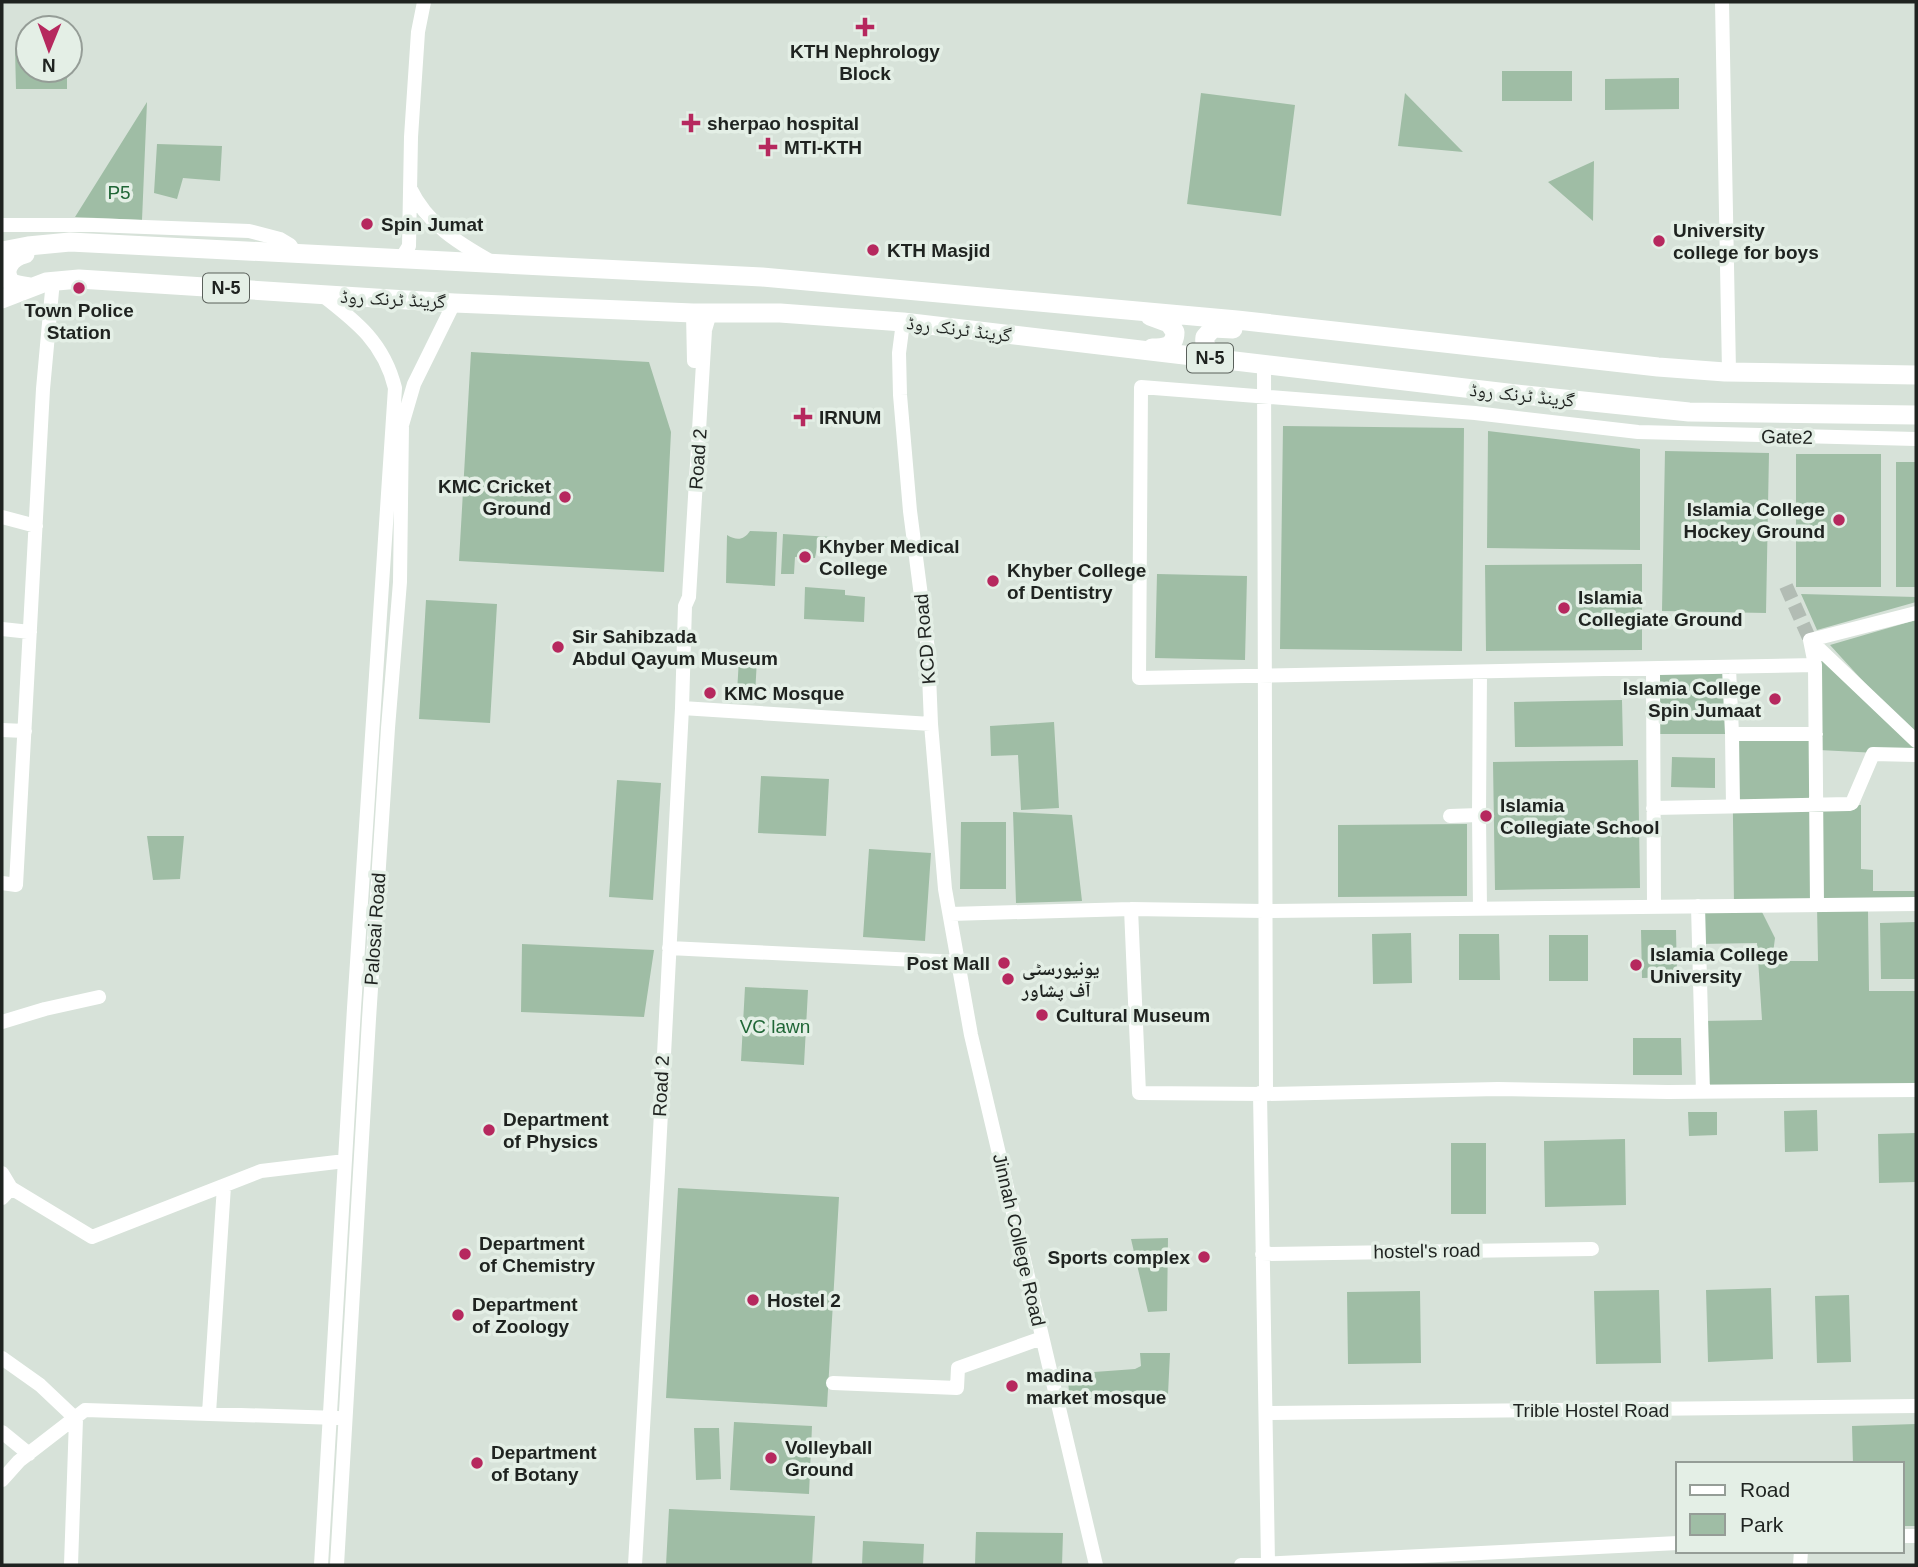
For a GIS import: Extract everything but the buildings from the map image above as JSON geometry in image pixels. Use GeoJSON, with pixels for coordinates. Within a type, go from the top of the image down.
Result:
{"type":"FeatureCollection","features":[{"type":"Feature","properties":{"kind":"highway","name":"گرینڈ ٹرنک روڈ"},"geometry":{"type":"LineString","coordinates":[[3,252],[69,242],[762,277],[1316,328],[1658,366],[1729,371],[1916,375]]}},
{"type":"Feature","properties":{"kind":"highway"},"geometry":{"type":"LineString","coordinates":[[3,252],[2,270],[14,290]]}},
{"type":"Feature","properties":{"kind":"highway","name":"گرینڈ ٹرنک روڈ"},"geometry":{"type":"LineString","coordinates":[[14,290],[53,280],[122,281],[454,303],[702,313],[780,313],[903,322],[1689,412],[1916,415]]}},
{"type":"Feature","properties":{"kind":"highway"},"geometry":{"type":"LineString","coordinates":[[1105,308],[1136,311],[1160,318],[1170,323],[1175,332],[1174,341],[1168,346],[1126,349]]}},
{"type":"Feature","properties":{"kind":"highway"},"geometry":{"type":"LineString","coordinates":[[1262,364],[1210,352],[1206,347],[1205,337],[1213,328],[1297,331],[1316,328]]}},
{"type":"Feature","properties":{"kind":"street"},"geometry":{"type":"LineString","coordinates":[[399,258],[409,246],[418,32],[424,2]]}},
{"type":"Feature","properties":{"kind":"street"},"geometry":{"type":"LineString","coordinates":[[1722,2],[1729,371]]}},
{"type":"Feature","properties":{"kind":"street"},"geometry":{"type":"LineString","coordinates":[[410,186],[421,208],[436,225],[493,262]]}},
{"type":"Feature","properties":{"kind":"street"},"geometry":{"type":"LineString","coordinates":[[2,225],[93,225],[249,232],[280,239],[290,245],[296,254]]}},
{"type":"Feature","properties":{"kind":"street"},"geometry":{"type":"LineString","coordinates":[[2,883],[16,885],[43,388],[53,280]]}},
{"type":"Feature","properties":{"kind":"street"},"geometry":{"type":"LineString","coordinates":[[321,1565],[338,1418],[345,1161],[396,458],[395,388],[390,367],[369,335],[322,295]]}},
{"type":"Feature","properties":{"kind":"street","name":"Palosai Road"},"geometry":{"type":"LineString","coordinates":[[337,1565],[338,1418],[358,1220],[388,728],[400,582],[396,458],[414,384],[454,303]]}},
{"type":"Feature","properties":{"kind":"street","name":"Road 2"},"geometry":{"type":"LineString","coordinates":[[635,1565],[682,708],[685,606],[689,597],[705,330],[702,313]]}},
{"type":"Feature","properties":{"kind":"street","name":"KCD Road"},"geometry":{"type":"LineString","coordinates":[[903,322],[899,353],[900,395],[910,510],[928,650],[944,889],[950,914]]}},
{"type":"Feature","properties":{"kind":"street"},"geometry":{"type":"LineString","coordinates":[[1262,364],[1262,1254],[1268,1563]]}},
{"type":"Feature","properties":{"kind":"street","name":"Gate2"},"geometry":{"type":"LineString","coordinates":[[1264,675],[1139,678],[1141,387],[1475,413],[1658,433],[1916,439]]}},
{"type":"Feature","properties":{"kind":"street"},"geometry":{"type":"LineString","coordinates":[[2,517],[36,526]]}},
{"type":"Feature","properties":{"kind":"street"},"geometry":{"type":"LineString","coordinates":[[1810,640],[1916,613]]}},
{"type":"Feature","properties":{"kind":"street"},"geometry":{"type":"LineString","coordinates":[[2,629],[30,632]]}},
{"type":"Feature","properties":{"kind":"street"},"geometry":{"type":"LineString","coordinates":[[1810,640],[1815,665],[1817,905]]}},
{"type":"Feature","properties":{"kind":"street"},"geometry":{"type":"LineString","coordinates":[[1810,640],[1916,741]]}},
{"type":"Feature","properties":{"kind":"street"},"geometry":{"type":"LineString","coordinates":[[1264,675],[1815,665]]}},
{"type":"Feature","properties":{"kind":"street"},"geometry":{"type":"LineString","coordinates":[[1729,668],[1732,806]]}},
{"type":"Feature","properties":{"kind":"street"},"geometry":{"type":"LineString","coordinates":[[1653,669],[1654,907]]}},
{"type":"Feature","properties":{"kind":"street"},"geometry":{"type":"LineString","coordinates":[[1480,672],[1480,909]]}},
{"type":"Feature","properties":{"kind":"street"},"geometry":{"type":"LineString","coordinates":[[682,708],[931,724]]}},
{"type":"Feature","properties":{"kind":"street"},"geometry":{"type":"LineString","coordinates":[[2,730],[25,732]]}},
{"type":"Feature","properties":{"kind":"street"},"geometry":{"type":"LineString","coordinates":[[1732,734],[1816,734]]}},
{"type":"Feature","properties":{"kind":"street"},"geometry":{"type":"LineString","coordinates":[[1653,808],[1852,803],[1873,754],[1916,755]]}},
{"type":"Feature","properties":{"kind":"street"},"geometry":{"type":"LineString","coordinates":[[1450,816],[1479,815]]}},
{"type":"Feature","properties":{"kind":"street"},"geometry":{"type":"LineString","coordinates":[[950,914],[1131,909],[1264,911],[1916,904]]}},
{"type":"Feature","properties":{"kind":"street"},"geometry":{"type":"LineString","coordinates":[[1699,906],[1703,1092]]}},
{"type":"Feature","properties":{"kind":"street"},"geometry":{"type":"LineString","coordinates":[[1131,909],[1139,1093],[1263,1094],[1498,1089],[1703,1092],[1916,1090]]}},
{"type":"Feature","properties":{"kind":"street","name":"Jinnah College Road"},"geometry":{"type":"LineString","coordinates":[[950,914],[974,1048],[1096,1565]]}},
{"type":"Feature","properties":{"kind":"street"},"geometry":{"type":"LineString","coordinates":[[669,947],[957,962]]}},
{"type":"Feature","properties":{"kind":"street"},"geometry":{"type":"LineString","coordinates":[[2,1022],[99,997]]}},
{"type":"Feature","properties":{"kind":"street"},"geometry":{"type":"LineString","coordinates":[[2,1173],[7,1193],[92,1237],[261,1171],[345,1161]]}},
{"type":"Feature","properties":{"kind":"street"},"geometry":{"type":"LineString","coordinates":[[209,1413],[224,1186]]}},
{"type":"Feature","properties":{"kind":"street"},"geometry":{"type":"LineString","coordinates":[[342,1218],[358,1220]]}},
{"type":"Feature","properties":{"kind":"street","name":"hostel's road"},"geometry":{"type":"LineString","coordinates":[[1262,1254],[1592,1250]]}},
{"type":"Feature","properties":{"kind":"street"},"geometry":{"type":"LineString","coordinates":[[833,1383],[957,1388],[958,1368],[1042,1338]]}},
{"type":"Feature","properties":{"kind":"street"},"geometry":{"type":"LineString","coordinates":[[2,1358],[40,1385],[76,1419],[71,1565]]}},
{"type":"Feature","properties":{"kind":"street","name":"Trible Hostel Road"},"geometry":{"type":"LineString","coordinates":[[1266,1413],[1839,1409],[1916,1406]]}},
{"type":"Feature","properties":{"kind":"street"},"geometry":{"type":"LineString","coordinates":[[2,1480],[29,1454],[85,1410],[338,1418]]}},
{"type":"Feature","properties":{"kind":"street"},"geometry":{"type":"LineString","coordinates":[[2,1432],[29,1454]]}},
{"type":"Feature","properties":{"kind":"street"},"geometry":{"type":"LineString","coordinates":[[1241,1565],[1676,1543]]}},
{"type":"Feature","properties":{"kind":"street"},"geometry":{"type":"LineString","coordinates":[[1564,1565],[1565,1549]]}},
{"type":"Feature","properties":{"kind":"green space"},"geometry":{"type":"Polygon","coordinates":[[[1502,71],[1572,71],[1572,101],[1502,101],[1502,71]]]}},
{"type":"Feature","properties":{"kind":"green space"},"geometry":{"type":"Polygon","coordinates":[[[1679,78],[1679,109],[1605,110],[1605,79],[1679,78]]]}},
{"type":"Feature","properties":{"kind":"green space"},"geometry":{"type":"Polygon","coordinates":[[[16,84],[67,84],[67,89],[16,89],[16,84]]]}},
{"type":"Feature","properties":{"kind":"green space"},"geometry":{"type":"Polygon","coordinates":[[[1201,93],[1295,105],[1281,216],[1187,204],[1201,93]]]}},
{"type":"Feature","properties":{"kind":"green space"},"geometry":{"type":"Polygon","coordinates":[[[1405,93],[1463,152],[1398,146],[1405,93]]]}},
{"type":"Feature","properties":{"kind":"green space","name":"P5"},"geometry":{"type":"Polygon","coordinates":[[[147,102],[142,220],[75,217],[147,102]]]}},
{"type":"Feature","properties":{"kind":"green space"},"geometry":{"type":"Polygon","coordinates":[[[157,144],[222,146],[220,181],[183,178],[177,199],[154,193],[157,144]]]}},
{"type":"Feature","properties":{"kind":"green space"},"geometry":{"type":"Polygon","coordinates":[[[1594,161],[1593,221],[1548,182],[1594,161]]]}},
{"type":"Feature","properties":{"kind":"green space","name":"KMC Cricket Ground"},"geometry":{"type":"Polygon","coordinates":[[[471,352],[649,362],[671,432],[664,572],[459,561],[471,352]]]}},
{"type":"Feature","properties":{"kind":"green space"},"geometry":{"type":"Polygon","coordinates":[[[1283,426],[1464,428],[1462,651],[1280,649],[1283,426]]]}},
{"type":"Feature","properties":{"kind":"green space"},"geometry":{"type":"Polygon","coordinates":[[[1488,431],[1640,449],[1640,550],[1487,548],[1488,431]]]}},
{"type":"Feature","properties":{"kind":"green space"},"geometry":{"type":"Polygon","coordinates":[[[1665,451],[1769,453],[1766,613],[1662,611],[1665,451]]]}},
{"type":"Feature","properties":{"kind":"green space","name":"Islamia College Hockey Ground"},"geometry":{"type":"Polygon","coordinates":[[[1796,454],[1881,454],[1881,587],[1796,587],[1796,454]]]}},
{"type":"Feature","properties":{"kind":"green space"},"geometry":{"type":"Polygon","coordinates":[[[1896,462],[1916,462],[1916,587],[1896,587],[1896,462]]]}},
{"type":"Feature","properties":{"kind":"green space"},"geometry":{"type":"Polygon","coordinates":[[[750,531],[777,532],[775,586],[726,583],[727,535],[740,539],[750,531]]]}},
{"type":"Feature","properties":{"kind":"green space"},"geometry":{"type":"Polygon","coordinates":[[[783,534],[831,537],[830,548],[817,547],[815,558],[795,557],[794,574],[781,574],[783,534]]]}},
{"type":"Feature","properties":{"kind":"green space","name":"Islamia Collegiate Ground"},"geometry":{"type":"Polygon","coordinates":[[[1642,564],[1642,650],[1486,651],[1485,565],[1642,564]]]}},
{"type":"Feature","properties":{"kind":"green space"},"geometry":{"type":"Polygon","coordinates":[[[1157,574],[1247,576],[1245,660],[1155,658],[1157,574]]]}},
{"type":"Feature","properties":{"kind":"green space"},"geometry":{"type":"Polygon","coordinates":[[[805,587],[845,590],[845,595],[865,597],[864,622],[804,619],[805,587]]]}},
{"type":"Feature","properties":{"kind":"green space"},"geometry":{"type":"Polygon","coordinates":[[[1801,594],[1916,597],[1916,602],[1817,630],[1801,594]]]}},
{"type":"Feature","properties":{"kind":"green space"},"geometry":{"type":"Polygon","coordinates":[[[426,600],[497,604],[490,723],[419,719],[426,600]]]}},
{"type":"Feature","properties":{"kind":"green space"},"geometry":{"type":"Polygon","coordinates":[[[1916,620],[1916,739],[1830,645],[1916,620]]]}},
{"type":"Feature","properties":{"kind":"green space"},"geometry":{"type":"Polygon","coordinates":[[[1818,647],[1916,741],[1916,755],[1819,750],[1819,805],[1861,805],[1861,869],[1873,870],[1873,891],[1916,891],[1916,904],[1868,911],[1869,991],[1916,991],[1916,1090],[1703,1092],[1701,1021],[1762,1020],[1757,943],[1700,944],[1698,906],[1734,906],[1732,734],[1818,734],[1818,647]],[[1817,905],[1759,906],[1775,938],[1772,961],[1818,961],[1817,905]]]}},
{"type":"Feature","properties":{"kind":"green space"},"geometry":{"type":"Polygon","coordinates":[[[739,658],[757,659],[755,695],[737,693],[739,658]]]}},
{"type":"Feature","properties":{"kind":"green space"},"geometry":{"type":"Polygon","coordinates":[[[1729,668],[1732,734],[1653,734],[1653,669],[1729,668]]]}},
{"type":"Feature","properties":{"kind":"green space"},"geometry":{"type":"Polygon","coordinates":[[[1622,700],[1623,746],[1515,747],[1514,702],[1622,700]]]}},
{"type":"Feature","properties":{"kind":"green space"},"geometry":{"type":"Polygon","coordinates":[[[1054,722],[1059,808],[1021,810],[1018,755],[991,756],[990,726],[1054,722]]]}},
{"type":"Feature","properties":{"kind":"green space"},"geometry":{"type":"Polygon","coordinates":[[[1672,757],[1715,758],[1715,788],[1671,787],[1672,757]]]}},
{"type":"Feature","properties":{"kind":"green space"},"geometry":{"type":"Polygon","coordinates":[[[1638,760],[1640,888],[1495,890],[1493,762],[1638,760]]]}},
{"type":"Feature","properties":{"kind":"green space"},"geometry":{"type":"Polygon","coordinates":[[[761,776],[829,779],[826,836],[758,833],[761,776]]]}},
{"type":"Feature","properties":{"kind":"green space"},"geometry":{"type":"Polygon","coordinates":[[[617,780],[661,783],[653,900],[609,897],[617,780]]]}},
{"type":"Feature","properties":{"kind":"green space"},"geometry":{"type":"Polygon","coordinates":[[[1013,812],[1072,815],[1082,901],[1016,903],[1013,812]]]}},
{"type":"Feature","properties":{"kind":"green space"},"geometry":{"type":"Polygon","coordinates":[[[961,822],[1006,822],[1006,889],[960,889],[961,822]]]}},
{"type":"Feature","properties":{"kind":"green space"},"geometry":{"type":"Polygon","coordinates":[[[1467,824],[1467,896],[1338,897],[1338,825],[1467,824]]]}},
{"type":"Feature","properties":{"kind":"green space"},"geometry":{"type":"Polygon","coordinates":[[[147,836],[184,836],[180,879],[153,880],[147,836]]]}},
{"type":"Feature","properties":{"kind":"green space"},"geometry":{"type":"Polygon","coordinates":[[[869,849],[931,853],[925,941],[863,937],[869,849]]]}},
{"type":"Feature","properties":{"kind":"green space"},"geometry":{"type":"Polygon","coordinates":[[[1916,922],[1916,979],[1881,979],[1880,923],[1916,922]]]}},
{"type":"Feature","properties":{"kind":"green space"},"geometry":{"type":"Polygon","coordinates":[[[1641,930],[1676,930],[1677,977],[1642,978],[1641,930]]]}},
{"type":"Feature","properties":{"kind":"green space"},"geometry":{"type":"Polygon","coordinates":[[[1411,933],[1412,983],[1373,984],[1372,934],[1411,933]]]}},
{"type":"Feature","properties":{"kind":"green space"},"geometry":{"type":"Polygon","coordinates":[[[1459,934],[1499,934],[1500,980],[1459,980],[1459,934]]]}},
{"type":"Feature","properties":{"kind":"green space"},"geometry":{"type":"Polygon","coordinates":[[[1549,935],[1588,935],[1588,981],[1549,981],[1549,935]]]}},
{"type":"Feature","properties":{"kind":"green space"},"geometry":{"type":"Polygon","coordinates":[[[522,944],[654,950],[644,1017],[521,1012],[522,944]]]}},
{"type":"Feature","properties":{"kind":"green space","name":"VC lawn"},"geometry":{"type":"Polygon","coordinates":[[[745,987],[808,990],[804,1065],[741,1061],[745,987]]]}},
{"type":"Feature","properties":{"kind":"green space"},"geometry":{"type":"Polygon","coordinates":[[[1633,1038],[1681,1038],[1682,1075],[1633,1075],[1633,1038]]]}},
{"type":"Feature","properties":{"kind":"green space"},"geometry":{"type":"Polygon","coordinates":[[[1817,1110],[1818,1151],[1785,1152],[1784,1111],[1817,1110]]]}},
{"type":"Feature","properties":{"kind":"green space"},"geometry":{"type":"Polygon","coordinates":[[[1688,1112],[1717,1112],[1717,1135],[1689,1136],[1688,1112]]]}},
{"type":"Feature","properties":{"kind":"green space"},"geometry":{"type":"Polygon","coordinates":[[[1916,1133],[1916,1182],[1879,1183],[1878,1134],[1916,1133]]]}},
{"type":"Feature","properties":{"kind":"green space"},"geometry":{"type":"Polygon","coordinates":[[[1625,1139],[1626,1205],[1545,1207],[1544,1141],[1625,1139]]]}},
{"type":"Feature","properties":{"kind":"green space"},"geometry":{"type":"Polygon","coordinates":[[[1451,1143],[1486,1143],[1486,1214],[1451,1214],[1451,1143]]]}},
{"type":"Feature","properties":{"kind":"green space","name":"Hostel 2"},"geometry":{"type":"Polygon","coordinates":[[[678,1188],[839,1197],[827,1407],[666,1398],[678,1188]]]}},
{"type":"Feature","properties":{"kind":"green space"},"geometry":{"type":"Polygon","coordinates":[[[1168,1238],[1167,1311],[1148,1312],[1131,1239],[1168,1238]]]}},
{"type":"Feature","properties":{"kind":"green space"},"geometry":{"type":"Polygon","coordinates":[[[1771,1288],[1773,1359],[1708,1362],[1706,1290],[1771,1288]]]}},
{"type":"Feature","properties":{"kind":"green space"},"geometry":{"type":"Polygon","coordinates":[[[1659,1290],[1661,1363],[1596,1364],[1594,1291],[1659,1290]]]}},
{"type":"Feature","properties":{"kind":"green space"},"geometry":{"type":"Polygon","coordinates":[[[1420,1291],[1421,1363],[1348,1364],[1347,1292],[1420,1291]]]}},
{"type":"Feature","properties":{"kind":"green space"},"geometry":{"type":"Polygon","coordinates":[[[1849,1295],[1851,1362],[1817,1363],[1815,1296],[1849,1295]]]}},
{"type":"Feature","properties":{"kind":"green space"},"geometry":{"type":"Polygon","coordinates":[[[1140,1353],[1170,1353],[1168,1394],[1157,1398],[1070,1399],[1067,1374],[1135,1369],[1141,1366],[1140,1353]]]}},
{"type":"Feature","properties":{"kind":"green space","name":"Volleyball Ground"},"geometry":{"type":"Polygon","coordinates":[[[734,1422],[812,1426],[809,1494],[730,1490],[734,1422]]]}},
{"type":"Feature","properties":{"kind":"green space"},"geometry":{"type":"Polygon","coordinates":[[[1916,1424],[1916,1526],[1904,1526],[1904,1462],[1853,1462],[1852,1426],[1916,1424]]]}},
{"type":"Feature","properties":{"kind":"green space"},"geometry":{"type":"Polygon","coordinates":[[[694,1428],[719,1428],[721,1479],[696,1480],[694,1428]]]}},
{"type":"Feature","properties":{"kind":"green space"},"geometry":{"type":"Polygon","coordinates":[[[669,1509],[815,1516],[812,1565],[666,1565],[669,1509]]]}},
{"type":"Feature","properties":{"kind":"green space"},"geometry":{"type":"Polygon","coordinates":[[[976,1532],[1063,1533],[1062,1565],[975,1565],[976,1532]]]}},
{"type":"Feature","properties":{"kind":"green space"},"geometry":{"type":"Polygon","coordinates":[[[863,1541],[924,1544],[923,1565],[862,1565],[863,1541]]]}},
{"type":"Feature","properties":{"kind":"tunnel"},"geometry":{"type":"LineString","coordinates":[[1786,586],[1810,640]]}},
{"type":"Feature","properties":{"kind":"place","name":"KTH Nephrology Block"},"geometry":{"type":"Point","coordinates":[865,27]}},
{"type":"Feature","properties":{"kind":"place","name":"sherpao hospital"},"geometry":{"type":"Point","coordinates":[691,123]}},
{"type":"Feature","properties":{"kind":"place","name":"MTI-KTH"},"geometry":{"type":"Point","coordinates":[768,147]}},
{"type":"Feature","properties":{"kind":"place","name":"Spin Jumat"},"geometry":{"type":"Point","coordinates":[367,224]}},
{"type":"Feature","properties":{"kind":"place","name":"University college for boys"},"geometry":{"type":"Point","coordinates":[1659,241]}},
{"type":"Feature","properties":{"kind":"place","name":"KTH Masjid"},"geometry":{"type":"Point","coordinates":[873,250]}},
{"type":"Feature","properties":{"kind":"place","name":"Town Police Station"},"geometry":{"type":"Point","coordinates":[79,288]}},
{"type":"Feature","properties":{"kind":"place","name":"IRNUM"},"geometry":{"type":"Point","coordinates":[803,417]}},
{"type":"Feature","properties":{"kind":"place","name":"KMC Cricket Ground"},"geometry":{"type":"Point","coordinates":[565,497]}},
{"type":"Feature","properties":{"kind":"place","name":"Islamia College Hockey Ground"},"geometry":{"type":"Point","coordinates":[1839,520]}},
{"type":"Feature","properties":{"kind":"place","name":"Khyber Medical College"},"geometry":{"type":"Point","coordinates":[805,557]}},
{"type":"Feature","properties":{"kind":"place","name":"Khyber College of Dentistry"},"geometry":{"type":"Point","coordinates":[993,581]}},
{"type":"Feature","properties":{"kind":"place","name":"Islamia Collegiate Ground"},"geometry":{"type":"Point","coordinates":[1564,608]}},
{"type":"Feature","properties":{"kind":"place","name":"Sir Sahibzada Abdul Qayum Museum"},"geometry":{"type":"Point","coordinates":[558,647]}},
{"type":"Feature","properties":{"kind":"place","name":"KMC Mosque"},"geometry":{"type":"Point","coordinates":[710,693]}},
{"type":"Feature","properties":{"kind":"place","name":"Islamia College Spin Jumaat"},"geometry":{"type":"Point","coordinates":[1775,699]}},
{"type":"Feature","properties":{"kind":"place","name":"Islamia Collegiate School"},"geometry":{"type":"Point","coordinates":[1486,816]}},
{"type":"Feature","properties":{"kind":"place","name":"Post Mall"},"geometry":{"type":"Point","coordinates":[1004,963]}},
{"type":"Feature","properties":{"kind":"place","name":"Islamia College University"},"geometry":{"type":"Point","coordinates":[1636,965]}},
{"type":"Feature","properties":{"kind":"place","name":"یونیورسٹی آف پشاور"},"geometry":{"type":"Point","coordinates":[1008,979]}},
{"type":"Feature","properties":{"kind":"place","name":"Cultural Museum"},"geometry":{"type":"Point","coordinates":[1042,1015]}},
{"type":"Feature","properties":{"kind":"place","name":"Department of Physics"},"geometry":{"type":"Point","coordinates":[489,1130]}},
{"type":"Feature","properties":{"kind":"place","name":"Department of Chemistry"},"geometry":{"type":"Point","coordinates":[465,1254]}},
{"type":"Feature","properties":{"kind":"place","name":"Sports complex"},"geometry":{"type":"Point","coordinates":[1204,1257]}},
{"type":"Feature","properties":{"kind":"place","name":"Hostel 2"},"geometry":{"type":"Point","coordinates":[753,1300]}},
{"type":"Feature","properties":{"kind":"place","name":"Department of Zoology"},"geometry":{"type":"Point","coordinates":[458,1315]}},
{"type":"Feature","properties":{"kind":"place","name":"madina market mosque"},"geometry":{"type":"Point","coordinates":[1012,1386]}},
{"type":"Feature","properties":{"kind":"place","name":"Volleyball Ground"},"geometry":{"type":"Point","coordinates":[771,1458]}},
{"type":"Feature","properties":{"kind":"place","name":"Department of Botany"},"geometry":{"type":"Point","coordinates":[477,1463]}}]}
